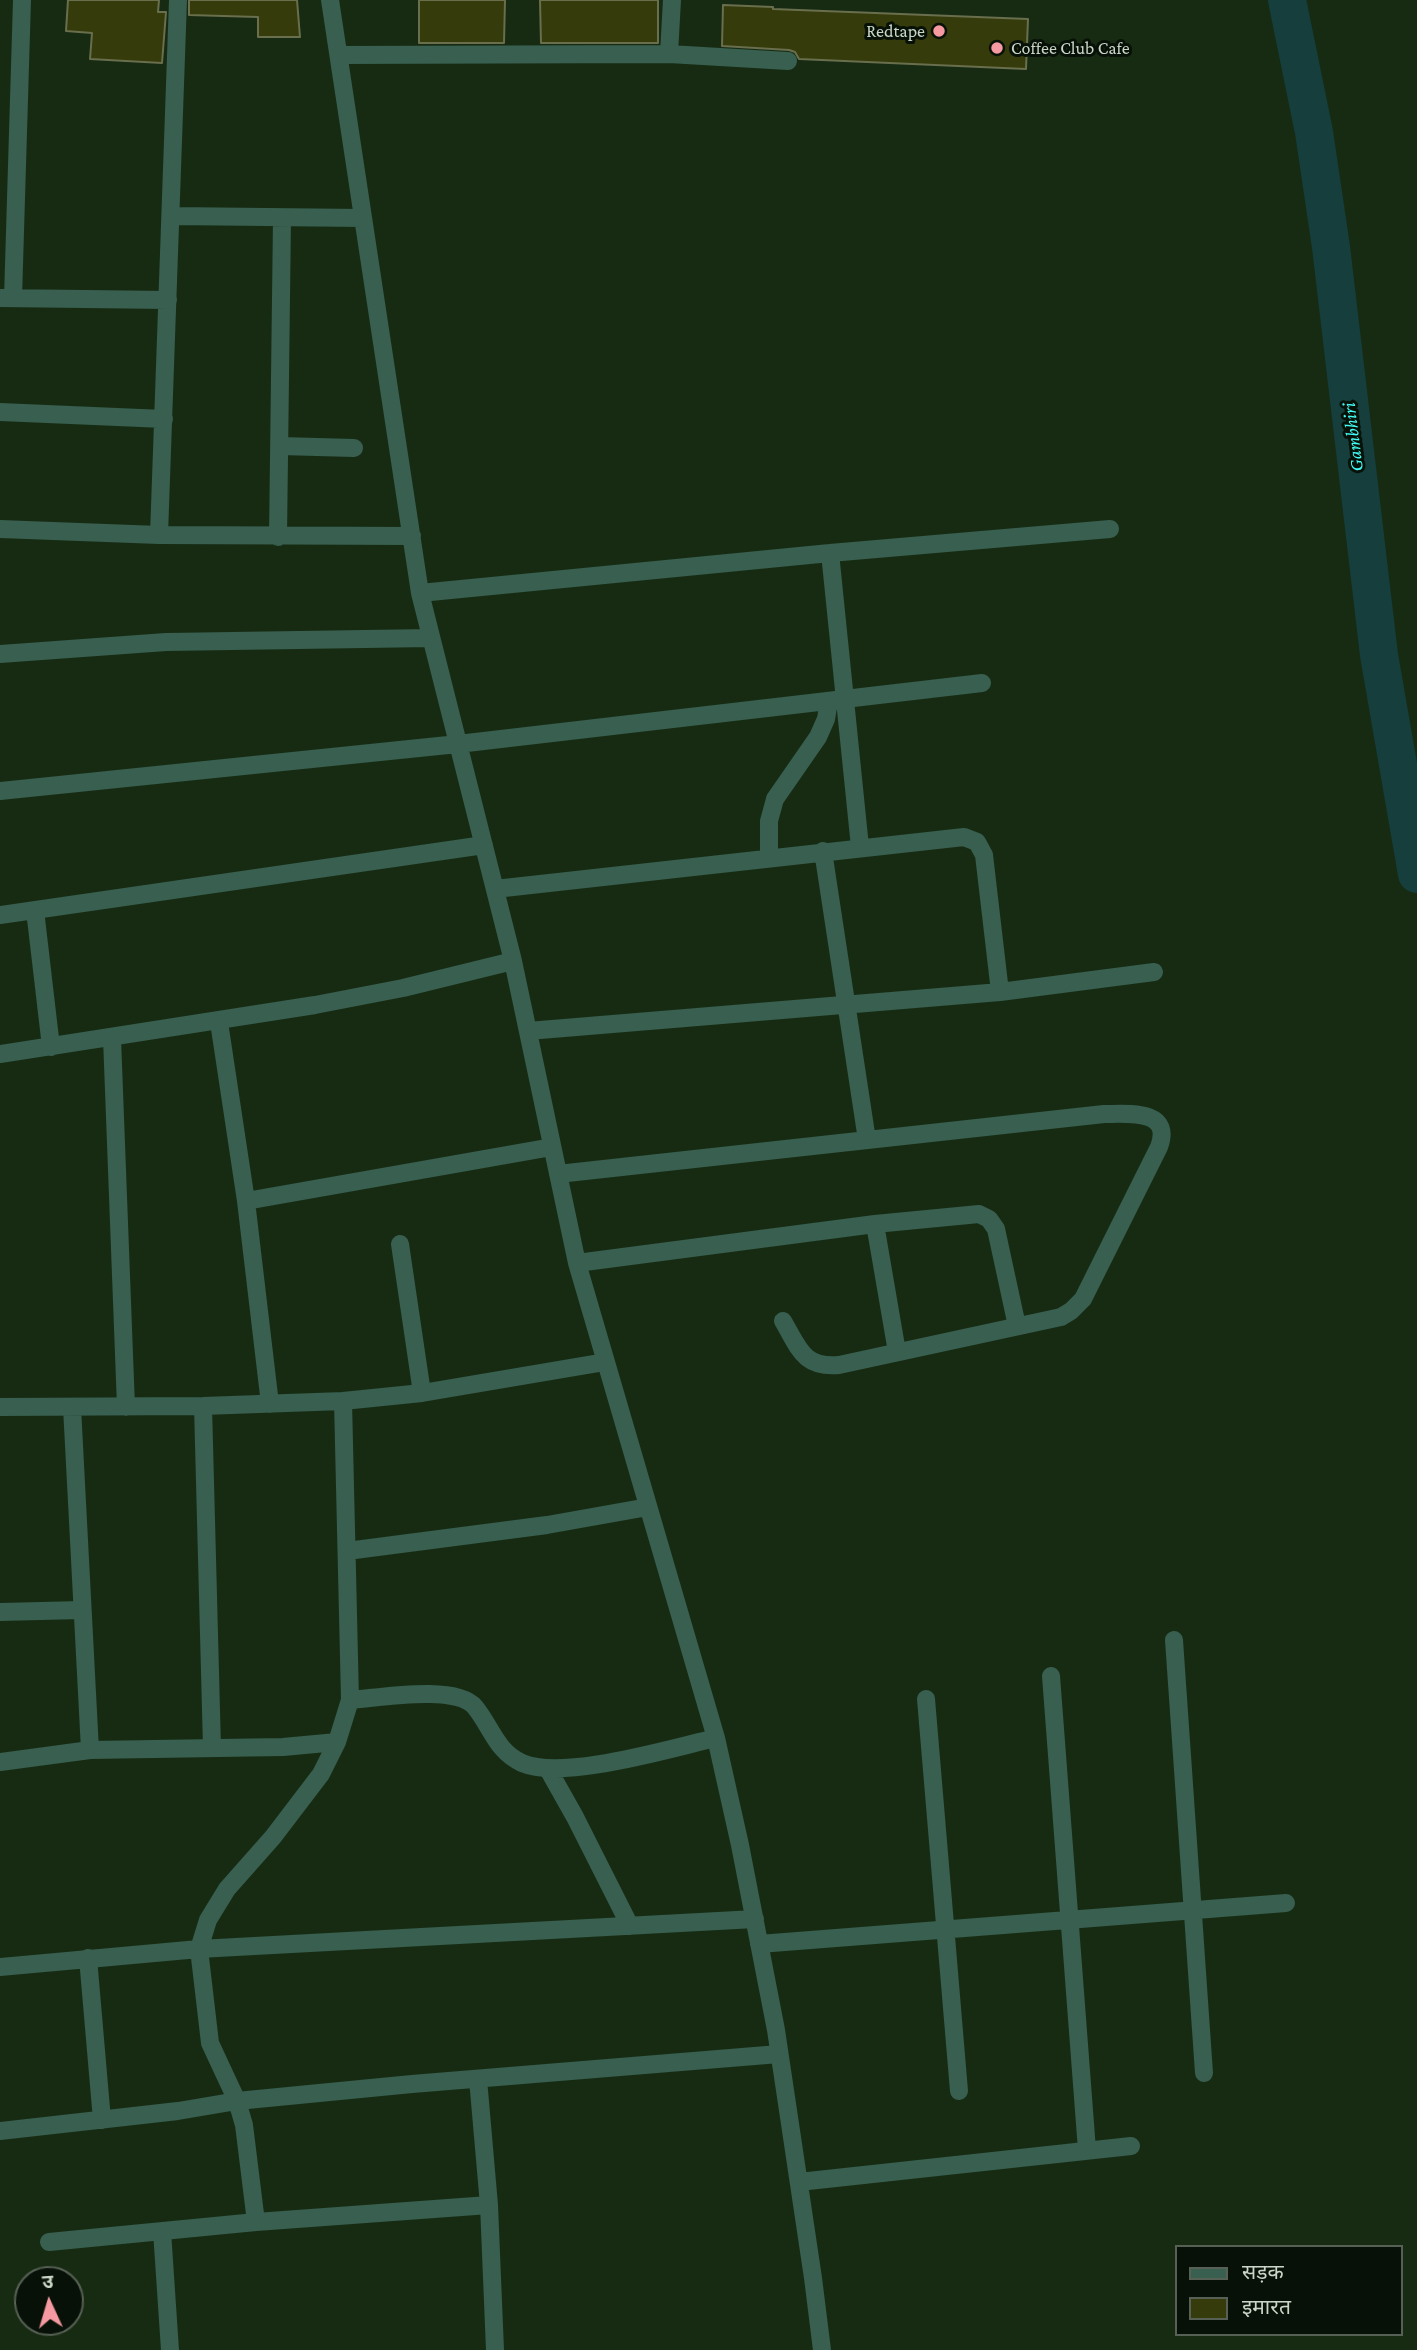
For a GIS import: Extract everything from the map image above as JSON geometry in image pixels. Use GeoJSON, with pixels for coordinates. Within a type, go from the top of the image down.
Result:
{"type":"FeatureCollection","features":[{"type":"Feature","properties":{"kind":"street"},"geometry":{"type":"LineString","coordinates":[[22,0],[7,298],[168,300]]}},
{"type":"Feature","properties":{"kind":"street"},"geometry":{"type":"LineString","coordinates":[[159,536],[178,0]]}},
{"type":"Feature","properties":{"kind":"street"},"geometry":{"type":"LineString","coordinates":[[330,0],[420,593],[513,961],[577,1264],[716,1738],[760,1944],[799,2182],[822,2350]]}},
{"type":"Feature","properties":{"kind":"street"},"geometry":{"type":"LineString","coordinates":[[669,54],[672,0]]}},
{"type":"Feature","properties":{"kind":"street"},"geometry":{"type":"LineString","coordinates":[[339,55],[669,54],[788,61]]}},
{"type":"Feature","properties":{"kind":"street"},"geometry":{"type":"LineString","coordinates":[[171,216],[363,218]]}},
{"type":"Feature","properties":{"kind":"street"},"geometry":{"type":"LineString","coordinates":[[278,537],[282,218]]}},
{"type":"Feature","properties":{"kind":"street"},"geometry":{"type":"LineString","coordinates":[[0,412],[164,419]]}},
{"type":"Feature","properties":{"kind":"street"},"geometry":{"type":"LineString","coordinates":[[280,446],[354,448]]}},
{"type":"Feature","properties":{"kind":"street"},"geometry":{"type":"LineString","coordinates":[[0,529],[159,536],[411,536]]}},
{"type":"Feature","properties":{"kind":"street"},"geometry":{"type":"LineString","coordinates":[[420,593],[830,552],[1110,529]]}},
{"type":"Feature","properties":{"kind":"street"},"geometry":{"type":"LineString","coordinates":[[830,552],[837,700],[860,847]]}},
{"type":"Feature","properties":{"kind":"street"},"geometry":{"type":"LineString","coordinates":[[0,654],[166,642],[431,639]]}},
{"type":"Feature","properties":{"kind":"street"},"geometry":{"type":"LineString","coordinates":[[0,792],[458,744],[982,683]]}},
{"type":"Feature","properties":{"kind":"street"},"geometry":{"type":"LineString","coordinates":[[769,858],[769,821],[775,799],[818,737],[837,700]]}},
{"type":"Feature","properties":{"kind":"street"},"geometry":{"type":"LineString","coordinates":[[495,889],[964,837],[977,842],[984,855],[1000,992]]}},
{"type":"Feature","properties":{"kind":"street"},"geometry":{"type":"LineString","coordinates":[[0,915],[484,845]]}},
{"type":"Feature","properties":{"kind":"street"},"geometry":{"type":"LineString","coordinates":[[823,851],[867,1140]]}},
{"type":"Feature","properties":{"kind":"street"},"geometry":{"type":"LineString","coordinates":[[35,910],[51,1047]]}},
{"type":"Feature","properties":{"kind":"street"},"geometry":{"type":"LineString","coordinates":[[0,1055],[219,1022],[402,988],[513,961]]}},
{"type":"Feature","properties":{"kind":"street"},"geometry":{"type":"LineString","coordinates":[[528,1031],[1000,992],[1154,972]]}},
{"type":"Feature","properties":{"kind":"street"},"geometry":{"type":"LineString","coordinates":[[219,1022],[246,1201],[270,1404]]}},
{"type":"Feature","properties":{"kind":"street"},"geometry":{"type":"LineString","coordinates":[[111,1038],[127,1406]]}},
{"type":"Feature","properties":{"kind":"street"},"geometry":{"type":"LineString","coordinates":[[558,1174],[1104,1114],[1138,1114],[1151,1118],[1160,1126],[1163,1136],[1159,1147],[1083,1299],[1061,1317],[839,1366],[824,1367],[813,1364],[804,1354],[783,1321]]}},
{"type":"Feature","properties":{"kind":"street"},"geometry":{"type":"LineString","coordinates":[[246,1201],[552,1147]]}},
{"type":"Feature","properties":{"kind":"street"},"geometry":{"type":"LineString","coordinates":[[577,1264],[875,1224],[979,1214],[989,1219],[996,1229],[1017,1326]]}},
{"type":"Feature","properties":{"kind":"street"},"geometry":{"type":"LineString","coordinates":[[875,1224],[897,1352]]}},
{"type":"Feature","properties":{"kind":"street"},"geometry":{"type":"LineString","coordinates":[[400,1244],[422,1392]]}},
{"type":"Feature","properties":{"kind":"street"},"geometry":{"type":"LineString","coordinates":[[0,1407],[203,1406],[343,1401],[422,1392],[606,1362]]}},
{"type":"Feature","properties":{"kind":"street"},"geometry":{"type":"LineString","coordinates":[[256,2222],[244,2125],[237,2102],[210,2043],[199,1948],[208,1920],[227,1889],[273,1837],[321,1774],[337,1742],[350,1700],[343,1401]]}},
{"type":"Feature","properties":{"kind":"street"},"geometry":{"type":"LineString","coordinates":[[203,1406],[212,1748]]}},
{"type":"Feature","properties":{"kind":"street"},"geometry":{"type":"LineString","coordinates":[[72,1407],[90,1750]]}},
{"type":"Feature","properties":{"kind":"street"},"geometry":{"type":"LineString","coordinates":[[347,1551],[547,1525],[648,1507]]}},
{"type":"Feature","properties":{"kind":"street"},"geometry":{"type":"LineString","coordinates":[[0,1612],[82,1610]]}},
{"type":"Feature","properties":{"kind":"street"},"geometry":{"type":"LineString","coordinates":[[1174,1640],[1204,2073]]}},
{"type":"Feature","properties":{"kind":"street"},"geometry":{"type":"LineString","coordinates":[[1051,1676],[1087,2150]]}},
{"type":"Feature","properties":{"kind":"street"},"geometry":{"type":"LineString","coordinates":[[350,1700],[436,1694],[457,1696],[473,1705],[504,1752],[524,1764],[548,1769],[579,1768],[716,1738]]}},
{"type":"Feature","properties":{"kind":"street"},"geometry":{"type":"LineString","coordinates":[[926,1699],[959,2091]]}},
{"type":"Feature","properties":{"kind":"street"},"geometry":{"type":"LineString","coordinates":[[0,1762],[90,1750],[283,1747],[337,1742]]}},
{"type":"Feature","properties":{"kind":"street"},"geometry":{"type":"LineString","coordinates":[[548,1769],[630,1926]]}},
{"type":"Feature","properties":{"kind":"street"},"geometry":{"type":"LineString","coordinates":[[760,1944],[1286,1903]]}},
{"type":"Feature","properties":{"kind":"street"},"geometry":{"type":"LineString","coordinates":[[0,1967],[199,1948],[755,1919]]}},
{"type":"Feature","properties":{"kind":"street"},"geometry":{"type":"LineString","coordinates":[[88,1958],[102,2120]]}},
{"type":"Feature","properties":{"kind":"street"},"geometry":{"type":"LineString","coordinates":[[0,2131],[237,2102],[779,2054]]}},
{"type":"Feature","properties":{"kind":"street"},"geometry":{"type":"LineString","coordinates":[[478,2079],[489,2204],[495,2350]]}},
{"type":"Feature","properties":{"kind":"street"},"geometry":{"type":"LineString","coordinates":[[799,2182],[1131,2146]]}},
{"type":"Feature","properties":{"kind":"street"},"geometry":{"type":"LineString","coordinates":[[49,2242],[256,2222],[489,2204]]}},
{"type":"Feature","properties":{"kind":"street"},"geometry":{"type":"LineString","coordinates":[[162,2231],[170,2350]]}},
{"type":"Feature","properties":{"kind":"building"},"geometry":{"type":"Polygon","coordinates":[[[68,0],[159,0],[158,12],[166,12],[162,63],[90,59],[92,33],[66,31],[68,0]]]}},
{"type":"Feature","properties":{"kind":"building"},"geometry":{"type":"Polygon","coordinates":[[[189,0],[297,0],[300,37],[258,37],[258,17],[189,15],[189,0]]]}},
{"type":"Feature","properties":{"kind":"building"},"geometry":{"type":"Polygon","coordinates":[[[419,0],[505,0],[504,43],[419,43],[419,0]]]}},
{"type":"Feature","properties":{"kind":"building"},"geometry":{"type":"Polygon","coordinates":[[[540,0],[658,0],[658,43],[541,43],[540,0]]]}},
{"type":"Feature","properties":{"kind":"building"},"geometry":{"type":"Polygon","coordinates":[[[723,5],[1028,19],[1026,69],[799,59],[795,52],[789,50],[722,46],[723,5]]]}},
{"type":"Feature","properties":{"kind":"waterway","name":"Gambhiri"},"geometry":{"type":"LineString","coordinates":[[1287,0],[1314,132],[1331,247],[1379,655],[1417,874]]}},
{"type":"Feature","properties":{"kind":"place","name":"Redtape"},"geometry":{"type":"Point","coordinates":[939,31]}},
{"type":"Feature","properties":{"kind":"place","name":"Coffee Club Cafe"},"geometry":{"type":"Point","coordinates":[997,48]}}]}
